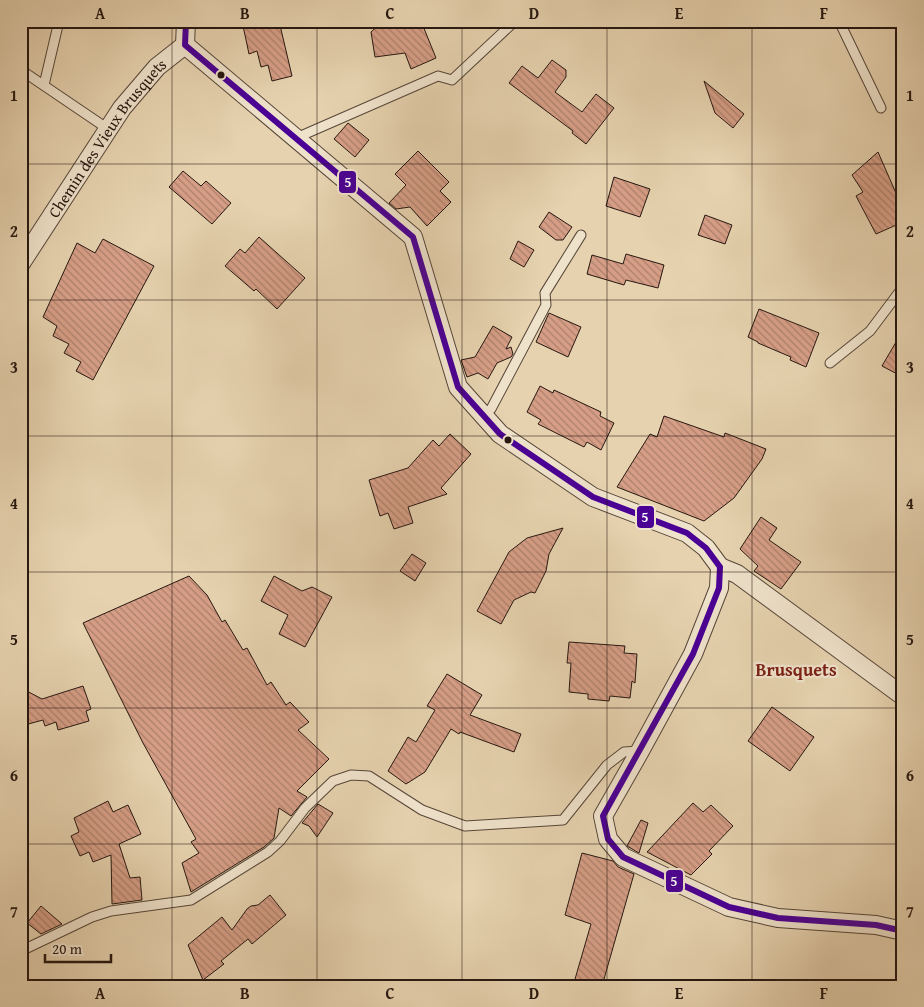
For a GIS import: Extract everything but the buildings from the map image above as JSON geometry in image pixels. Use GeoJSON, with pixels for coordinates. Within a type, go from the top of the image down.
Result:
{"type":"FeatureCollection","features":[{"type":"Feature","properties":{"kind":"street"},"geometry":{"type":"LineString","coordinates":[[186,21],[185,45],[413,237],[458,387],[500,434],[593,497],[687,533],[706,548],[720,567],[737,574],[903,696]]}},
{"type":"Feature","properties":{"kind":"street","name":"Chemin des Vieux Brusquets"},"geometry":{"type":"LineString","coordinates":[[21,263],[122,108],[157,67],[185,45]]}},
{"type":"Feature","properties":{"kind":"street"},"geometry":{"type":"LineString","coordinates":[[720,567],[719,588],[693,654],[603,816],[608,839],[623,857],[729,907],[778,918],[876,925],[903,931]]}},
{"type":"Feature","properties":{"kind":"lane"},"geometry":{"type":"LineString","coordinates":[[44,85],[59,21]]}},
{"type":"Feature","properties":{"kind":"lane"},"geometry":{"type":"LineString","coordinates":[[296,138],[438,76],[452,80],[515,21]]}},
{"type":"Feature","properties":{"kind":"lane"},"geometry":{"type":"LineString","coordinates":[[839,21],[881,108]]}},
{"type":"Feature","properties":{"kind":"lane"},"geometry":{"type":"LineString","coordinates":[[21,70],[108,129]]}},
{"type":"Feature","properties":{"kind":"lane"},"geometry":{"type":"LineString","coordinates":[[482,414],[491,409],[546,305],[546,293],[580,236]]}},
{"type":"Feature","properties":{"kind":"lane"},"geometry":{"type":"LineString","coordinates":[[830,363],[870,331],[903,287]]}},
{"type":"Feature","properties":{"kind":"lane"},"geometry":{"type":"LineString","coordinates":[[21,951],[92,917],[111,911],[191,900],[268,852],[280,841],[319,794],[333,782],[352,775],[369,776],[422,810],[465,826],[563,820],[607,765],[624,752],[640,751]]}},
{"type":"Feature","properties":{"kind":"transit line","name":"5"},"geometry":{"type":"LineString","coordinates":[[186,21],[185,45],[413,237],[458,387],[500,434],[593,497],[687,533],[706,548],[720,567],[719,588],[693,654],[603,816],[608,839],[623,857],[729,907],[778,918],[876,925],[903,931]]}},
{"type":"Feature","properties":{"kind":"district","name":"Brusquets"},"geometry":{"type":"Point","coordinates":[796,669]}}]}
